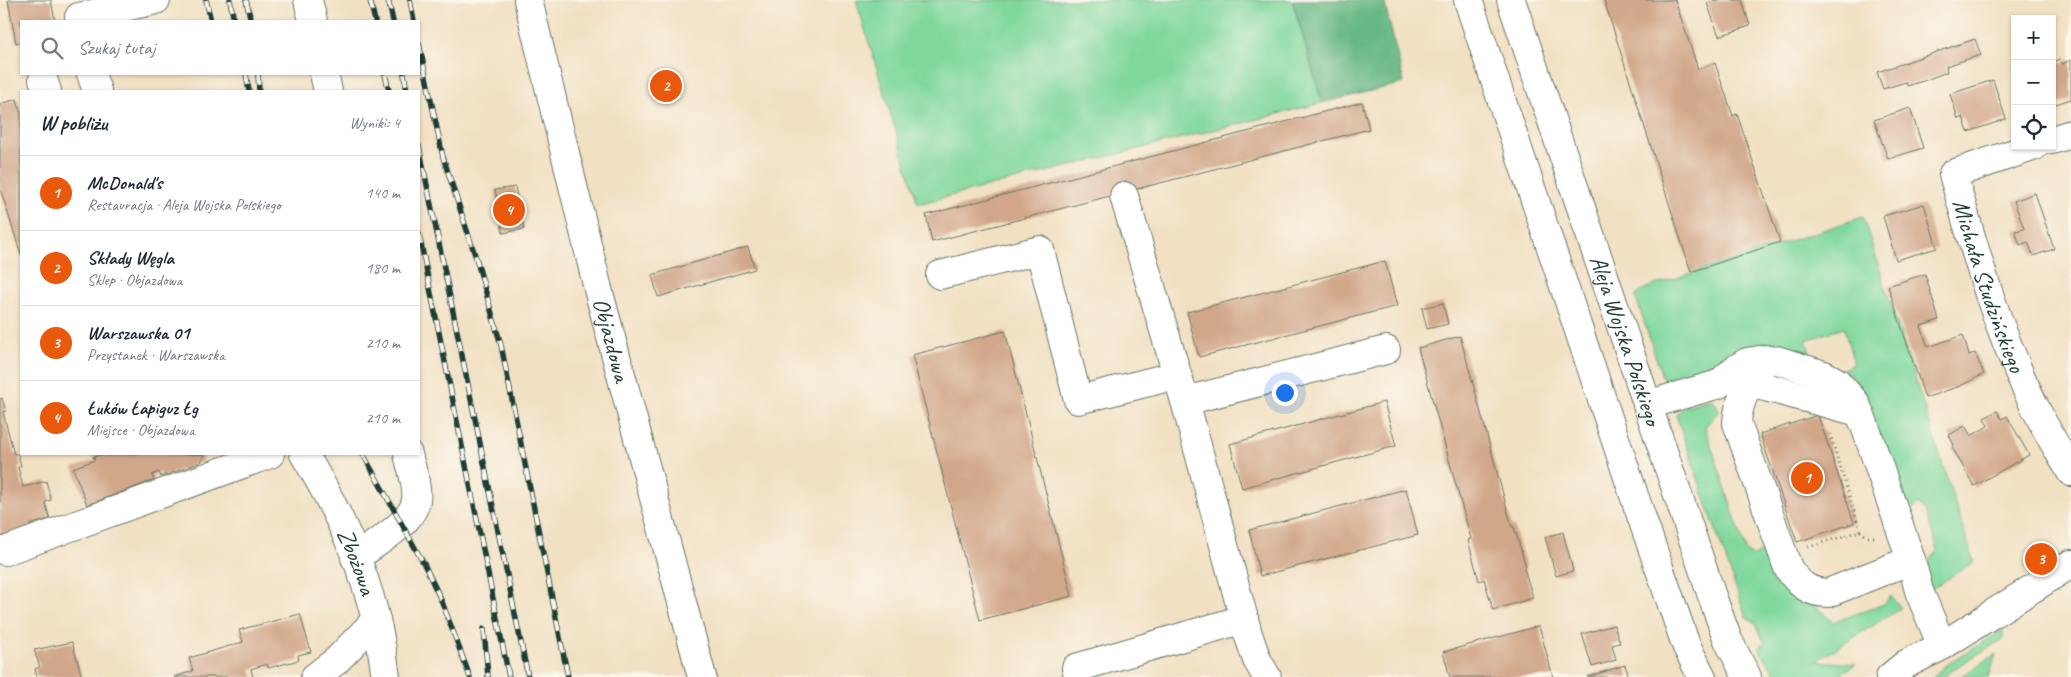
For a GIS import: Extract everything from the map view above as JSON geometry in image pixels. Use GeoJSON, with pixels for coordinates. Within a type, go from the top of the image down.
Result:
{"type":"FeatureCollection","features":[{"type":"Feature","properties":{"kind":"main road"},"geometry":{"type":"LineString","coordinates":[[79,13],[156,0]]}},
{"type":"Feature","properties":{"kind":"main road"},"geometry":{"type":"LineString","coordinates":[[308,0],[313,20]]}},
{"type":"Feature","properties":{"kind":"main road","name":"Objazdowa"},"geometry":{"type":"LineString","coordinates":[[528,0],[598,288],[702,677]]}},
{"type":"Feature","properties":{"kind":"main road","name":"Aleja Wojska Polskiego"},"geometry":{"type":"LineString","coordinates":[[1468,0],[1637,504],[1686,645],[1702,677]]}},
{"type":"Feature","properties":{"kind":"main road","name":"Aleja Wojska Polskiego"},"geometry":{"type":"LineString","coordinates":[[1511,0],[1713,599],[1728,640],[1747,677]]}},
{"type":"Feature","properties":{"kind":"main road"},"geometry":{"type":"LineString","coordinates":[[92,75],[97,90]]}},
{"type":"Feature","properties":{"kind":"main road"},"geometry":{"type":"LineString","coordinates":[[324,75],[328,90]]}},
{"type":"Feature","properties":{"kind":"main road"},"geometry":{"type":"LineString","coordinates":[[2056,139],[2071,134]]}},
{"type":"Feature","properties":{"kind":"main road","name":"Michała Studzińskiego"},"geometry":{"type":"LineString","coordinates":[[2022,150],[1953,174],[1981,271],[2016,364],[2039,415],[2071,472]]}},
{"type":"Feature","properties":{"kind":"main road"},"geometry":{"type":"LineString","coordinates":[[1124,196],[1185,401],[1244,619],[1257,660],[1267,677]]}},
{"type":"Feature","properties":{"kind":"main road"},"geometry":{"type":"LineString","coordinates":[[940,275],[1040,250],[1078,400],[1177,375]]}},
{"type":"Feature","properties":{"kind":"main road"},"geometry":{"type":"LineString","coordinates":[[1185,401],[1386,350]]}},
{"type":"Feature","properties":{"kind":"main road"},"geometry":{"type":"LineString","coordinates":[[1647,404],[1719,384],[1734,370],[1747,362],[1766,359],[1787,363],[1824,375],[1837,382],[1849,394],[1859,412],[1911,560],[1919,591],[1942,646]]}},
{"type":"Feature","properties":{"kind":"main road"},"geometry":{"type":"LineString","coordinates":[[1766,359],[1750,383],[1737,410],[1737,423],[1788,568],[1803,586],[1819,593],[1828,593],[1911,560]]}},
{"type":"Feature","properties":{"kind":"main road"},"geometry":{"type":"LineString","coordinates":[[1750,383],[1859,412]]}},
{"type":"Feature","properties":{"kind":"main road"},"geometry":{"type":"LineString","coordinates":[[1719,384],[1726,400],[1737,410]]}},
{"type":"Feature","properties":{"kind":"main road","name":"Zbożowa"},"geometry":{"type":"LineString","coordinates":[[305,455],[335,509],[356,558],[376,620],[386,677]]}},
{"type":"Feature","properties":{"kind":"main road"},"geometry":{"type":"LineString","coordinates":[[356,558],[401,524],[412,511],[416,501],[416,490],[408,455]]}},
{"type":"Feature","properties":{"kind":"main road"},"geometry":{"type":"LineString","coordinates":[[6,550],[252,457]]}},
{"type":"Feature","properties":{"kind":"main road"},"geometry":{"type":"LineString","coordinates":[[1890,677],[1906,664],[1942,646],[2071,564]]}},
{"type":"Feature","properties":{"kind":"main road"},"geometry":{"type":"LineString","coordinates":[[1076,668],[1244,619]]}},
{"type":"Feature","properties":{"kind":"main road"},"geometry":{"type":"LineString","coordinates":[[316,677],[336,661],[376,620]]}},
{"type":"Feature","properties":{"kind":"main road"},"geometry":{"type":"LineString","coordinates":[[1915,677],[1942,646]]}},
{"type":"Feature","properties":{"kind":"path"},"geometry":{"type":"LineString","coordinates":[[1826,422],[1860,531],[1868,537],[1881,538]]}},
{"type":"Feature","properties":{"kind":"path"},"geometry":{"type":"LineString","coordinates":[[1801,549],[1860,531]]}},
{"type":"Feature","properties":{"kind":"green space"},"geometry":{"type":"Polygon","coordinates":[[[856,0],[1292,0],[1322,103],[918,204],[856,0]]]}},
{"type":"Feature","properties":{"kind":"green space"},"geometry":{"type":"Polygon","coordinates":[[[1293,0],[1384,0],[1404,83],[1322,103],[1293,0]]]}},
{"type":"Feature","properties":{"kind":"green space"},"geometry":{"type":"Polygon","coordinates":[[[1863,217],[1974,562],[1930,590],[1924,566],[1938,550],[1925,510],[1918,504],[1905,516],[1863,393],[1854,379],[1843,369],[1854,364],[1844,328],[1806,340],[1812,359],[1720,369],[1673,386],[1665,385],[1635,295],[1646,288],[1863,217]]]}},
{"type":"Feature","properties":{"kind":"green space"},"geometry":{"type":"Polygon","coordinates":[[[1711,399],[1717,405],[1719,411],[1705,427],[1746,551],[1754,557],[1765,546],[1781,586],[1791,597],[1803,603],[1814,605],[1833,622],[1884,604],[1891,596],[1901,608],[1816,661],[1856,664],[1836,677],[1778,677],[1759,649],[1761,645],[1765,644],[1755,622],[1746,617],[1676,415],[1686,406],[1711,399]]]}},
{"type":"Feature","properties":{"kind":"green space"},"geometry":{"type":"Polygon","coordinates":[[[2003,630],[2003,639],[1950,671],[1945,677],[1933,677],[1942,668],[2003,630]]]}},
{"type":"Feature","properties":{"kind":"green space"},"geometry":{"type":"Polygon","coordinates":[[[1996,654],[1989,677],[1960,677],[1996,654]]]}},
{"type":"Feature","properties":{"kind":"building"},"geometry":{"type":"Polygon","coordinates":[[[8,0],[51,0],[55,20],[20,20],[20,42],[16,43],[8,0]]]}},
{"type":"Feature","properties":{"kind":"building"},"geometry":{"type":"Polygon","coordinates":[[[1604,0],[1675,0],[1698,69],[1715,63],[1733,116],[1737,114],[1780,242],[1691,272],[1604,0]]]}},
{"type":"Feature","properties":{"kind":"building"},"geometry":{"type":"Polygon","coordinates":[[[1716,0],[1742,0],[1750,26],[1719,36],[1707,3],[1716,0]]]}},
{"type":"Feature","properties":{"kind":"building"},"geometry":{"type":"Polygon","coordinates":[[[1975,39],[1981,55],[1946,66],[1947,72],[1926,80],[1907,86],[1906,82],[1883,89],[1877,72],[1975,39]]]}},
{"type":"Feature","properties":{"kind":"building"},"geometry":{"type":"Polygon","coordinates":[[[2060,59],[2062,64],[2071,60],[2071,99],[2056,104],[2056,60],[2060,59]]]}},
{"type":"Feature","properties":{"kind":"building"},"geometry":{"type":"Polygon","coordinates":[[[1993,80],[2006,119],[1968,132],[1963,117],[1958,119],[1950,94],[1993,80]]]}},
{"type":"Feature","properties":{"kind":"building"},"geometry":{"type":"Polygon","coordinates":[[[17,99],[20,110],[20,252],[0,188],[0,104],[17,99]]]}},
{"type":"Feature","properties":{"kind":"building"},"geometry":{"type":"Polygon","coordinates":[[[1362,102],[1369,129],[932,242],[926,215],[1362,102]]]}},
{"type":"Feature","properties":{"kind":"building"},"geometry":{"type":"Polygon","coordinates":[[[1910,108],[1923,148],[1888,159],[1874,120],[1910,108]]]}},
{"type":"Feature","properties":{"kind":"building"},"geometry":{"type":"Polygon","coordinates":[[[515,187],[524,229],[503,233],[495,190],[515,187]]]}},
{"type":"Feature","properties":{"kind":"building"},"geometry":{"type":"Polygon","coordinates":[[[2035,193],[2054,249],[2033,256],[2028,242],[2020,245],[2015,231],[2024,229],[2014,201],[2035,193]]]}},
{"type":"Feature","properties":{"kind":"building"},"geometry":{"type":"Polygon","coordinates":[[[1924,204],[1937,248],[1896,260],[1883,216],[1924,204]]]}},
{"type":"Feature","properties":{"kind":"building"},"geometry":{"type":"Polygon","coordinates":[[[748,247],[755,269],[658,297],[652,275],[748,247]]]}},
{"type":"Feature","properties":{"kind":"building"},"geometry":{"type":"Polygon","coordinates":[[[1385,261],[1397,306],[1199,357],[1187,312],[1385,261]]]}},
{"type":"Feature","properties":{"kind":"building"},"geometry":{"type":"Polygon","coordinates":[[[1925,274],[1939,320],[1921,326],[1928,347],[1963,335],[1969,355],[1975,353],[1984,374],[1960,386],[1925,398],[1888,286],[1925,274]]]}},
{"type":"Feature","properties":{"kind":"building"},"geometry":{"type":"Polygon","coordinates":[[[1443,303],[1448,324],[1427,329],[1422,308],[1443,303]]]}},
{"type":"Feature","properties":{"kind":"building"},"geometry":{"type":"Polygon","coordinates":[[[1005,331],[1072,596],[980,620],[912,355],[1005,331]]]}},
{"type":"Feature","properties":{"kind":"building"},"geometry":{"type":"Polygon","coordinates":[[[1460,336],[1512,527],[1514,527],[1526,567],[1524,568],[1533,598],[1493,610],[1484,579],[1479,581],[1468,540],[1471,539],[1418,348],[1460,336]]]}},
{"type":"Feature","properties":{"kind":"building"},"geometry":{"type":"Polygon","coordinates":[[[2,398],[6,411],[3,412],[14,454],[18,454],[21,466],[18,467],[23,487],[46,481],[51,500],[45,502],[50,519],[29,525],[30,530],[0,537],[0,399],[2,398]]]}},
{"type":"Feature","properties":{"kind":"building"},"geometry":{"type":"Polygon","coordinates":[[[1384,402],[1396,446],[1242,488],[1230,444],[1384,402]]]}},
{"type":"Feature","properties":{"kind":"building"},"geometry":{"type":"Polygon","coordinates":[[[1997,411],[2002,419],[2007,416],[2029,455],[1974,486],[1952,447],[1954,445],[1949,435],[1965,426],[1971,436],[1988,426],[1984,418],[1997,411]]]}},
{"type":"Feature","properties":{"kind":"building"},"geometry":{"type":"Polygon","coordinates":[[[1818,415],[1854,523],[1797,542],[1760,434],[1818,415]]]}},
{"type":"Feature","properties":{"kind":"building"},"geometry":{"type":"Polygon","coordinates":[[[100,455],[204,455],[201,462],[161,477],[159,472],[152,475],[154,480],[87,505],[73,468],[95,460],[93,457],[100,455]]]}},
{"type":"Feature","properties":{"kind":"building"},"geometry":{"type":"Polygon","coordinates":[[[1406,489],[1418,535],[1260,576],[1249,530],[1406,489]]]}},
{"type":"Feature","properties":{"kind":"building"},"geometry":{"type":"Polygon","coordinates":[[[1563,532],[1573,571],[1556,576],[1545,537],[1563,532]]]}},
{"type":"Feature","properties":{"kind":"building"},"geometry":{"type":"Polygon","coordinates":[[[300,614],[311,652],[298,655],[299,660],[268,668],[267,664],[251,669],[253,677],[174,677],[193,671],[189,658],[243,642],[239,630],[300,614]]]}},
{"type":"Feature","properties":{"kind":"building"},"geometry":{"type":"Polygon","coordinates":[[[1614,625],[1620,643],[1612,645],[1616,660],[1592,667],[1582,634],[1614,625]]]}},
{"type":"Feature","properties":{"kind":"building"},"geometry":{"type":"Polygon","coordinates":[[[1539,626],[1553,677],[1450,677],[1443,652],[1539,626]]]}},
{"type":"Feature","properties":{"kind":"building"},"geometry":{"type":"Polygon","coordinates":[[[72,642],[82,677],[37,677],[35,669],[40,667],[34,650],[72,642]]]}},
{"type":"Feature","properties":{"kind":"building"},"geometry":{"type":"Polygon","coordinates":[[[1625,665],[1629,677],[1587,677],[1625,665]]]}},
{"type":"Feature","properties":{"kind":"railway"},"geometry":{"type":"LineString","coordinates":[[206,0],[211,20]]}},
{"type":"Feature","properties":{"kind":"railway"},"geometry":{"type":"LineString","coordinates":[[230,0],[234,20]]}},
{"type":"Feature","properties":{"kind":"railway"},"geometry":{"type":"LineString","coordinates":[[246,0],[251,20]]}},
{"type":"Feature","properties":{"kind":"railway"},"geometry":{"type":"LineString","coordinates":[[370,0],[375,20]]}},
{"type":"Feature","properties":{"kind":"railway"},"geometry":{"type":"LineString","coordinates":[[388,0],[393,20]]}},
{"type":"Feature","properties":{"kind":"railway"},"geometry":{"type":"LineString","coordinates":[[410,0],[414,20]]}},
{"type":"Feature","properties":{"kind":"railway"},"geometry":{"type":"LineString","coordinates":[[420,48],[443,157],[476,258],[501,345],[568,677]]}},
{"type":"Feature","properties":{"kind":"railway"},"geometry":{"type":"LineString","coordinates":[[246,75],[249,90]]}},
{"type":"Feature","properties":{"kind":"railway"},"geometry":{"type":"LineString","coordinates":[[258,75],[259,90]]}},
{"type":"Feature","properties":{"kind":"railway"},"geometry":{"type":"LineString","coordinates":[[385,75],[389,90]]}},
{"type":"Feature","properties":{"kind":"railway"},"geometry":{"type":"LineString","coordinates":[[404,75],[407,90]]}},
{"type":"Feature","properties":{"kind":"railway"},"geometry":{"type":"LineString","coordinates":[[420,151],[528,677]]}},
{"type":"Feature","properties":{"kind":"railway"},"geometry":{"type":"LineString","coordinates":[[420,239],[509,677]]}},
{"type":"Feature","properties":{"kind":"railway"},"geometry":{"type":"LineString","coordinates":[[364,455],[424,564],[442,602],[470,677]]}},
{"type":"Feature","properties":{"kind":"railway"},"geometry":{"type":"LineString","coordinates":[[484,629],[488,677]]}},
{"type":"Feature","properties":{"kind":"place","name":"Składy Węgla"},"geometry":{"type":"Point","coordinates":[666,86]}},
{"type":"Feature","properties":{"kind":"place","name":"Łuków Łapiguz Łg"},"geometry":{"type":"Point","coordinates":[509,210]}},
{"type":"Feature","properties":{"kind":"place","name":"McDonald's"},"geometry":{"type":"Point","coordinates":[1807,478]}},
{"type":"Feature","properties":{"kind":"place","name":"Warszawska 01"},"geometry":{"type":"Point","coordinates":[2041,559]}}]}
